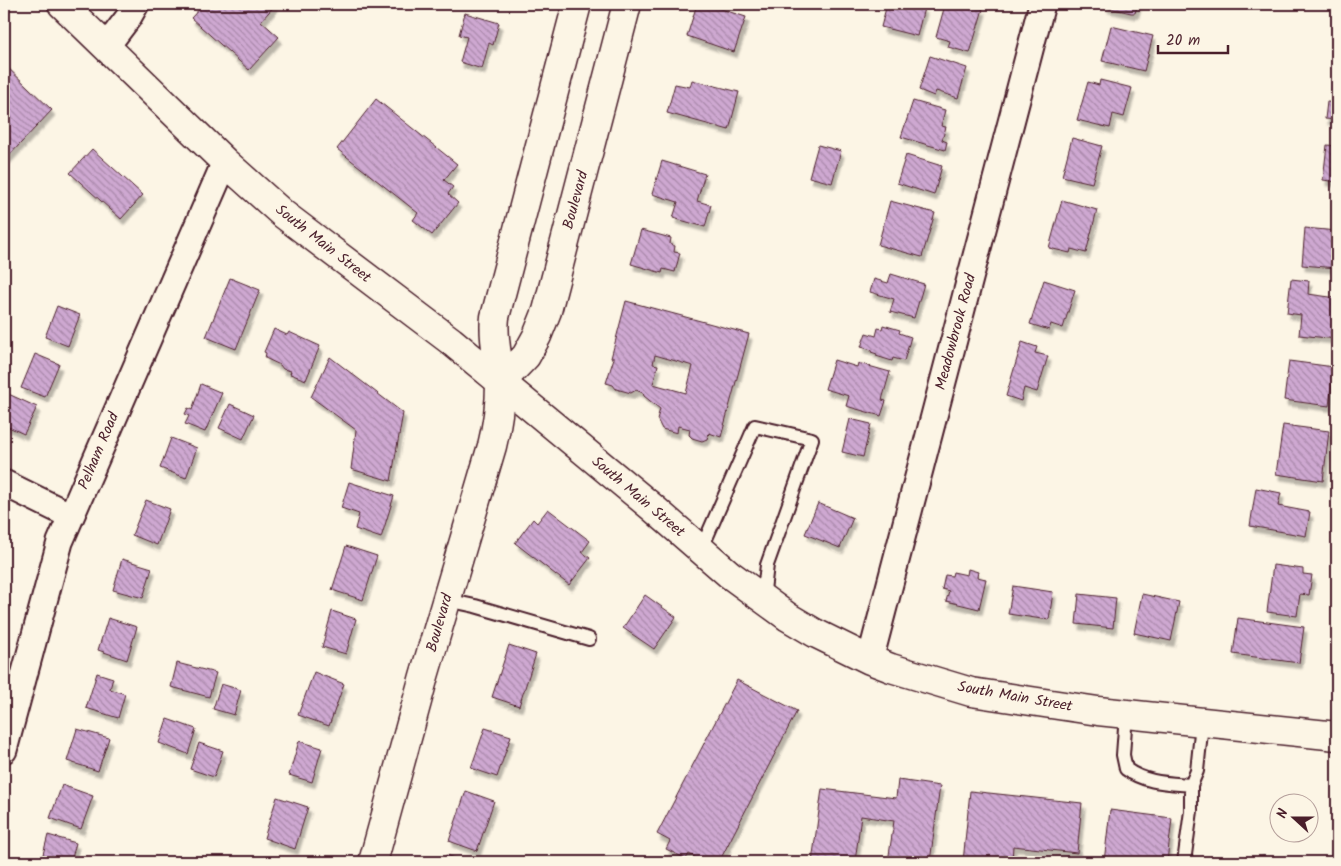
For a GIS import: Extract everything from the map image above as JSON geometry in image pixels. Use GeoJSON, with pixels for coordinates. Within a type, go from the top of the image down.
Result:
{"type":"FeatureCollection","features":[{"type":"Feature","properties":{"kind":"main road","name":"South Main Street"},"geometry":{"type":"LineString","coordinates":[[62,4],[225,162],[283,214],[450,341],[653,508],[729,574],[788,617],[815,633],[870,660],[891,668],[971,692],[1126,714],[1337,736]]}},
{"type":"Feature","properties":{"kind":"main road","name":"Boulevard"},"geometry":{"type":"LineString","coordinates":[[373,862],[498,424],[500,383],[494,333],[495,317],[576,4]]}},
{"type":"Feature","properties":{"kind":"main road","name":"Boulevard"},"geometry":{"type":"LineString","coordinates":[[500,383],[526,356],[538,336],[547,311],[626,4]]}},
{"type":"Feature","properties":{"kind":"street"},"geometry":{"type":"LineString","coordinates":[[106,47],[136,4]]}},
{"type":"Feature","properties":{"kind":"street","name":"Meadowbrook Road"},"geometry":{"type":"LineString","coordinates":[[870,660],[1042,4]]}},
{"type":"Feature","properties":{"kind":"street","name":"Pelham Road"},"geometry":{"type":"LineString","coordinates":[[4,750],[60,542],[225,162]]}},
{"type":"Feature","properties":{"kind":"street"},"geometry":{"type":"LineString","coordinates":[[4,483],[71,516]]}},
{"type":"Feature","properties":{"kind":"lane"},"geometry":{"type":"LineString","coordinates":[[701,550],[755,426],[812,439],[767,564],[763,599]]}},
{"type":"Feature","properties":{"kind":"lane"},"geometry":{"type":"LineString","coordinates":[[447,600],[475,606],[589,639]]}},
{"type":"Feature","properties":{"kind":"lane"},"geometry":{"type":"LineString","coordinates":[[1126,714],[1123,755],[1126,769],[1136,776],[1156,782],[1191,785]]}},
{"type":"Feature","properties":{"kind":"lane"},"geometry":{"type":"LineString","coordinates":[[1184,862],[1191,811],[1191,785],[1196,771],[1202,723]]}},
{"type":"Feature","properties":{"kind":"building"},"geometry":{"type":"Polygon","coordinates":[[[204,4],[276,4],[261,21],[279,37],[249,70],[191,18],[204,4]]]}},
{"type":"Feature","properties":{"kind":"building"},"geometry":{"type":"Polygon","coordinates":[[[697,4],[705,4],[746,17],[734,52],[687,36],[697,4]]]}},
{"type":"Feature","properties":{"kind":"building"},"geometry":{"type":"Polygon","coordinates":[[[887,4],[905,4],[924,8],[917,36],[881,27],[887,4]]]}},
{"type":"Feature","properties":{"kind":"building"},"geometry":{"type":"Polygon","coordinates":[[[960,4],[983,9],[970,53],[948,47],[950,41],[936,37],[945,5],[959,9],[960,4]]]}},
{"type":"Feature","properties":{"kind":"building"},"geometry":{"type":"Polygon","coordinates":[[[1106,4],[1138,4],[1135,13],[1131,13],[1105,7],[1106,4]]]}},
{"type":"Feature","properties":{"kind":"building"},"geometry":{"type":"Polygon","coordinates":[[[465,13],[499,23],[493,45],[489,43],[482,69],[460,62],[467,37],[459,35],[465,13]]]}},
{"type":"Feature","properties":{"kind":"building"},"geometry":{"type":"Polygon","coordinates":[[[1111,26],[1153,36],[1144,71],[1102,61],[1111,26]]]}},
{"type":"Feature","properties":{"kind":"building"},"geometry":{"type":"Polygon","coordinates":[[[930,56],[967,68],[958,98],[936,91],[934,96],[919,90],[930,56]]]}},
{"type":"Feature","properties":{"kind":"building"},"geometry":{"type":"Polygon","coordinates":[[[4,64],[52,110],[5,160],[4,159],[4,64]]]}},
{"type":"Feature","properties":{"kind":"building"},"geometry":{"type":"Polygon","coordinates":[[[692,80],[739,92],[729,130],[667,113],[675,84],[690,87],[692,80]]]}},
{"type":"Feature","properties":{"kind":"building"},"geometry":{"type":"Polygon","coordinates":[[[1100,80],[1132,88],[1124,117],[1113,114],[1110,128],[1077,120],[1088,82],[1099,85],[1100,80]]]}},
{"type":"Feature","properties":{"kind":"building"},"geometry":{"type":"Polygon","coordinates":[[[376,99],[457,164],[444,180],[453,187],[448,194],[458,203],[432,235],[413,220],[418,213],[337,149],[376,99]]]}},
{"type":"Feature","properties":{"kind":"building"},"geometry":{"type":"Polygon","coordinates":[[[913,101],[945,110],[941,126],[946,127],[942,140],[947,142],[945,150],[901,137],[913,101]]]}},
{"type":"Feature","properties":{"kind":"building"},"geometry":{"type":"Polygon","coordinates":[[[1327,102],[1337,103],[1337,120],[1325,119],[1327,102]]]}},
{"type":"Feature","properties":{"kind":"building"},"geometry":{"type":"Polygon","coordinates":[[[1072,138],[1102,146],[1092,183],[1062,176],[1072,138]]]}},
{"type":"Feature","properties":{"kind":"building"},"geometry":{"type":"Polygon","coordinates":[[[818,145],[841,151],[832,183],[809,177],[818,145]]]}},
{"type":"Feature","properties":{"kind":"building"},"geometry":{"type":"Polygon","coordinates":[[[1327,145],[1337,146],[1337,182],[1323,180],[1327,145]]]}},
{"type":"Feature","properties":{"kind":"building"},"geometry":{"type":"Polygon","coordinates":[[[92,149],[143,195],[121,219],[70,173],[92,149]]]}},
{"type":"Feature","properties":{"kind":"building"},"geometry":{"type":"Polygon","coordinates":[[[906,155],[942,166],[934,195],[897,183],[906,155]]]}},
{"type":"Feature","properties":{"kind":"building"},"geometry":{"type":"Polygon","coordinates":[[[662,161],[705,174],[697,201],[711,205],[705,227],[673,218],[678,202],[652,194],[662,161]]]}},
{"type":"Feature","properties":{"kind":"building"},"geometry":{"type":"Polygon","coordinates":[[[1062,200],[1097,210],[1086,253],[1071,249],[1070,253],[1049,248],[1062,200]]]}},
{"type":"Feature","properties":{"kind":"building"},"geometry":{"type":"Polygon","coordinates":[[[890,201],[935,213],[922,257],[878,245],[890,201]]]}},
{"type":"Feature","properties":{"kind":"building"},"geometry":{"type":"Polygon","coordinates":[[[1305,228],[1337,231],[1337,268],[1302,265],[1305,228]]]}},
{"type":"Feature","properties":{"kind":"building"},"geometry":{"type":"Polygon","coordinates":[[[641,230],[671,238],[670,244],[675,246],[674,252],[680,253],[675,272],[663,269],[662,273],[631,264],[641,230]]]}},
{"type":"Feature","properties":{"kind":"building"},"geometry":{"type":"Polygon","coordinates":[[[891,274],[924,284],[914,318],[890,312],[894,299],[870,292],[874,279],[888,283],[891,274]]]}},
{"type":"Feature","properties":{"kind":"building"},"geometry":{"type":"Polygon","coordinates":[[[230,278],[260,290],[236,349],[206,337],[230,278]]]}},
{"type":"Feature","properties":{"kind":"building"},"geometry":{"type":"Polygon","coordinates":[[[1291,279],[1309,281],[1308,294],[1337,298],[1337,339],[1299,335],[1301,315],[1287,313],[1291,279]]]}},
{"type":"Feature","properties":{"kind":"building"},"geometry":{"type":"Polygon","coordinates":[[[1044,280],[1075,290],[1063,328],[1051,324],[1049,330],[1030,324],[1044,280]]]}},
{"type":"Feature","properties":{"kind":"building"},"geometry":{"type":"Polygon","coordinates":[[[626,301],[749,334],[721,437],[709,433],[707,439],[702,441],[689,435],[690,429],[678,426],[677,433],[662,429],[657,419],[660,409],[643,393],[636,390],[631,393],[616,389],[613,385],[606,383],[614,358],[611,358],[626,301]],[[655,355],[653,364],[658,365],[653,384],[686,393],[693,366],[655,355]]]}},
{"type":"Feature","properties":{"kind":"building"},"geometry":{"type":"Polygon","coordinates":[[[57,306],[80,315],[68,346],[45,337],[57,306]]]}},
{"type":"Feature","properties":{"kind":"building"},"geometry":{"type":"Polygon","coordinates":[[[883,325],[900,330],[899,333],[911,337],[904,361],[893,358],[892,361],[876,356],[877,354],[871,352],[872,350],[861,347],[866,333],[876,336],[878,328],[882,329],[883,325]]]}},
{"type":"Feature","properties":{"kind":"building"},"geometry":{"type":"Polygon","coordinates":[[[274,329],[287,335],[289,332],[320,346],[306,380],[290,374],[291,371],[283,369],[280,365],[265,358],[266,353],[264,352],[274,329]]]}},
{"type":"Feature","properties":{"kind":"building"},"geometry":{"type":"Polygon","coordinates":[[[1022,342],[1037,347],[1035,353],[1048,356],[1037,392],[1024,388],[1021,401],[1006,396],[1022,342]]]}},
{"type":"Feature","properties":{"kind":"building"},"geometry":{"type":"Polygon","coordinates":[[[35,354],[59,364],[45,397],[21,388],[35,354]]]}},
{"type":"Feature","properties":{"kind":"building"},"geometry":{"type":"Polygon","coordinates":[[[330,357],[403,413],[391,481],[351,469],[356,430],[311,397],[330,357]]]}},
{"type":"Feature","properties":{"kind":"building"},"geometry":{"type":"Polygon","coordinates":[[[834,360],[857,367],[858,363],[890,372],[882,400],[886,401],[881,416],[846,406],[849,396],[825,389],[834,360]]]}},
{"type":"Feature","properties":{"kind":"building"},"geometry":{"type":"Polygon","coordinates":[[[1289,361],[1334,367],[1329,406],[1284,400],[1289,361]]]}},
{"type":"Feature","properties":{"kind":"building"},"geometry":{"type":"Polygon","coordinates":[[[201,384],[222,393],[205,432],[185,424],[189,416],[185,414],[188,408],[192,410],[201,384]]]}},
{"type":"Feature","properties":{"kind":"building"},"geometry":{"type":"Polygon","coordinates":[[[4,392],[37,407],[24,434],[4,425],[4,392]]]}},
{"type":"Feature","properties":{"kind":"building"},"geometry":{"type":"Polygon","coordinates":[[[230,404],[254,415],[243,439],[219,428],[230,404]]]}},
{"type":"Feature","properties":{"kind":"building"},"geometry":{"type":"Polygon","coordinates":[[[850,419],[871,424],[863,457],[842,452],[850,419]]]}},
{"type":"Feature","properties":{"kind":"building"},"geometry":{"type":"Polygon","coordinates":[[[1283,425],[1329,431],[1323,481],[1276,474],[1283,425]]]}},
{"type":"Feature","properties":{"kind":"building"},"geometry":{"type":"Polygon","coordinates":[[[171,438],[197,448],[186,478],[160,468],[171,438]]]}},
{"type":"Feature","properties":{"kind":"building"},"geometry":{"type":"Polygon","coordinates":[[[349,482],[394,496],[381,538],[355,529],[359,514],[341,508],[349,482]]]}},
{"type":"Feature","properties":{"kind":"building"},"geometry":{"type":"Polygon","coordinates":[[[1256,488],[1281,493],[1278,506],[1310,512],[1306,536],[1250,526],[1256,488]]]}},
{"type":"Feature","properties":{"kind":"building"},"geometry":{"type":"Polygon","coordinates":[[[146,500],[170,509],[157,545],[132,535],[146,500]]]}},
{"type":"Feature","properties":{"kind":"building"},"geometry":{"type":"Polygon","coordinates":[[[818,503],[853,518],[840,548],[805,534],[818,503]]]}},
{"type":"Feature","properties":{"kind":"building"},"geometry":{"type":"Polygon","coordinates":[[[548,509],[590,541],[582,552],[590,558],[569,585],[515,543],[533,519],[537,523],[548,509]]]}},
{"type":"Feature","properties":{"kind":"building"},"geometry":{"type":"Polygon","coordinates":[[[346,546],[377,556],[363,600],[332,590],[346,546]]]}},
{"type":"Feature","properties":{"kind":"building"},"geometry":{"type":"Polygon","coordinates":[[[122,559],[152,568],[143,598],[113,590],[122,559]]]}},
{"type":"Feature","properties":{"kind":"building"},"geometry":{"type":"Polygon","coordinates":[[[1273,565],[1303,569],[1303,574],[1312,575],[1309,595],[1300,594],[1297,616],[1267,612],[1273,565]]]}},
{"type":"Feature","properties":{"kind":"building"},"geometry":{"type":"Polygon","coordinates":[[[968,569],[978,572],[977,577],[986,579],[979,609],[946,601],[949,591],[942,589],[945,575],[952,576],[953,572],[967,575],[968,569]]]}},
{"type":"Feature","properties":{"kind":"building"},"geometry":{"type":"Polygon","coordinates":[[[1013,586],[1053,592],[1049,620],[1008,614],[1013,586]]]}},
{"type":"Feature","properties":{"kind":"building"},"geometry":{"type":"Polygon","coordinates":[[[1079,594],[1116,598],[1113,628],[1076,624],[1079,594]]]}},
{"type":"Feature","properties":{"kind":"building"},"geometry":{"type":"Polygon","coordinates":[[[1142,594],[1179,602],[1171,641],[1134,633],[1142,594]]]}},
{"type":"Feature","properties":{"kind":"building"},"geometry":{"type":"Polygon","coordinates":[[[645,595],[676,617],[654,649],[623,628],[645,595]]]}},
{"type":"Feature","properties":{"kind":"building"},"geometry":{"type":"Polygon","coordinates":[[[332,611],[356,619],[346,654],[322,647],[332,611]]]}},
{"type":"Feature","properties":{"kind":"building"},"geometry":{"type":"Polygon","coordinates":[[[108,618],[137,627],[127,660],[98,650],[108,618]]]}},
{"type":"Feature","properties":{"kind":"building"},"geometry":{"type":"Polygon","coordinates":[[[1238,618],[1304,627],[1299,663],[1233,654],[1238,618]]]}},
{"type":"Feature","properties":{"kind":"building"},"geometry":{"type":"Polygon","coordinates":[[[509,645],[536,654],[519,706],[492,697],[509,645]]]}},
{"type":"Feature","properties":{"kind":"building"},"geometry":{"type":"Polygon","coordinates":[[[177,663],[216,673],[209,697],[171,687],[177,663]]]}},
{"type":"Feature","properties":{"kind":"building"},"geometry":{"type":"Polygon","coordinates":[[[314,672],[344,684],[329,726],[298,715],[314,672]]]}},
{"type":"Feature","properties":{"kind":"building"},"geometry":{"type":"Polygon","coordinates":[[[97,673],[113,678],[110,689],[125,694],[118,718],[86,708],[97,673]]]}},
{"type":"Feature","properties":{"kind":"building"},"geometry":{"type":"Polygon","coordinates":[[[737,680],[797,711],[719,862],[705,862],[689,854],[686,859],[666,849],[670,841],[657,834],[737,680]]]}},
{"type":"Feature","properties":{"kind":"building"},"geometry":{"type":"Polygon","coordinates":[[[221,684],[241,690],[234,715],[213,709],[221,684]]]}},
{"type":"Feature","properties":{"kind":"building"},"geometry":{"type":"Polygon","coordinates":[[[167,719],[196,729],[188,754],[159,743],[167,719]]]}},
{"type":"Feature","properties":{"kind":"building"},"geometry":{"type":"Polygon","coordinates":[[[485,728],[511,736],[497,777],[471,768],[485,728]]]}},
{"type":"Feature","properties":{"kind":"building"},"geometry":{"type":"Polygon","coordinates":[[[77,729],[109,738],[98,771],[67,761],[77,729]]]}},
{"type":"Feature","properties":{"kind":"building"},"geometry":{"type":"Polygon","coordinates":[[[299,741],[322,748],[312,782],[289,775],[299,741]]]}},
{"type":"Feature","properties":{"kind":"building"},"geometry":{"type":"Polygon","coordinates":[[[199,743],[223,751],[214,777],[190,769],[199,743]]]}},
{"type":"Feature","properties":{"kind":"building"},"geometry":{"type":"Polygon","coordinates":[[[898,780],[940,786],[930,862],[888,862],[894,821],[861,816],[855,862],[812,862],[822,789],[896,798],[898,780]]]}},
{"type":"Feature","properties":{"kind":"building"},"geometry":{"type":"Polygon","coordinates":[[[62,785],[93,796],[81,829],[50,818],[62,785]]]}},
{"type":"Feature","properties":{"kind":"building"},"geometry":{"type":"Polygon","coordinates":[[[466,791],[494,801],[477,851],[449,841],[466,791]]]}},
{"type":"Feature","properties":{"kind":"building"},"geometry":{"type":"Polygon","coordinates":[[[970,791],[1082,803],[1077,853],[1013,846],[1012,862],[963,862],[970,791]]]}},
{"type":"Feature","properties":{"kind":"building"},"geometry":{"type":"Polygon","coordinates":[[[277,797],[308,807],[295,849],[264,838],[277,797]]]}},
{"type":"Feature","properties":{"kind":"building"},"geometry":{"type":"Polygon","coordinates":[[[1110,810],[1172,818],[1167,862],[1104,862],[1110,810]]]}},
{"type":"Feature","properties":{"kind":"building"},"geometry":{"type":"Polygon","coordinates":[[[48,835],[76,843],[71,862],[41,862],[48,835]]]}},
{"type":"Feature","properties":{"kind":"building"},"geometry":{"type":"Polygon","coordinates":[[[446,855],[468,862],[444,862],[446,855]]]}}]}
